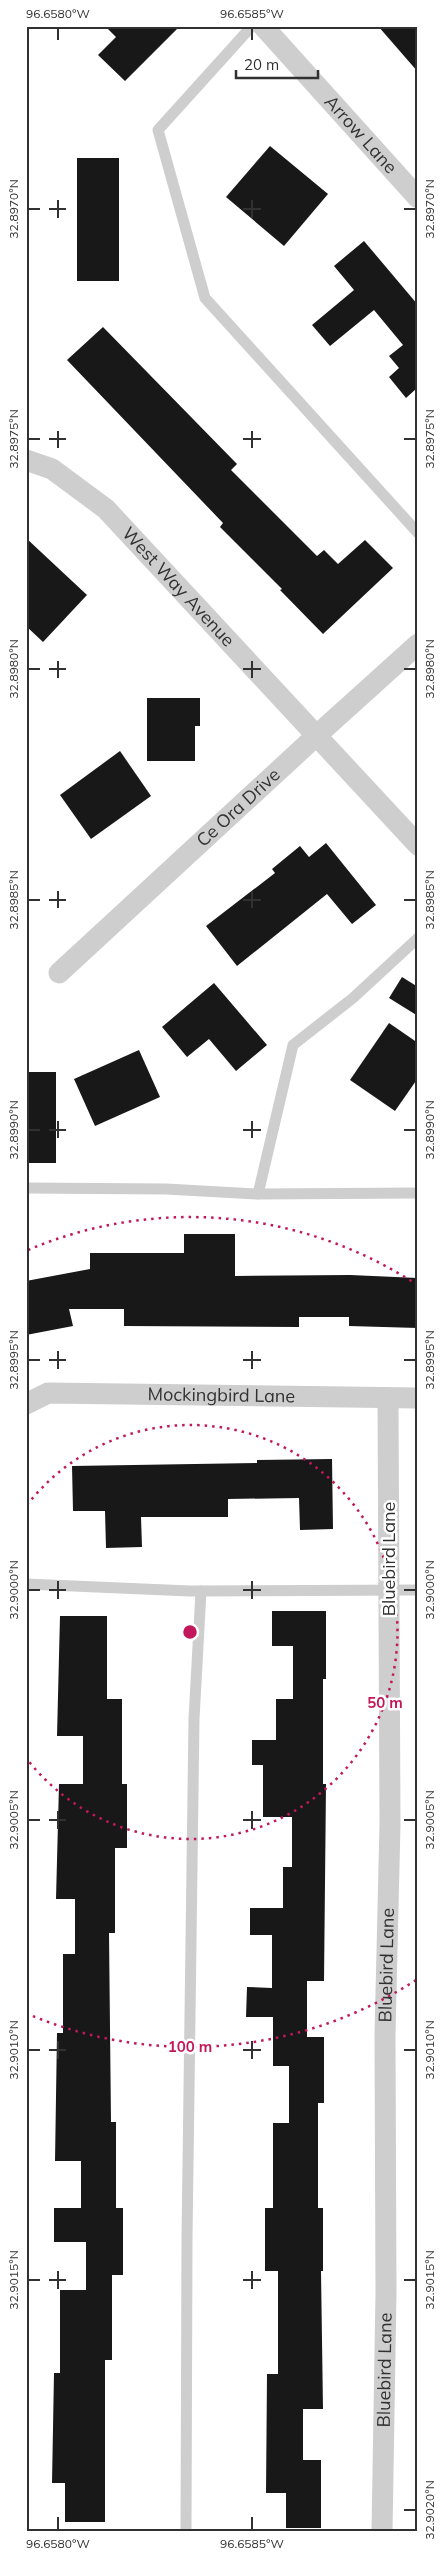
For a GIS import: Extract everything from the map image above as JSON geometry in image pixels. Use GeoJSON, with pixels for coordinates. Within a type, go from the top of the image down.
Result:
{"type":"FeatureCollection","features":[{"type":"Feature","properties":{"kind":"street","name":"Arrow Lane"},"geometry":{"type":"LineString","coordinates":[[263,26],[418,198]]}},
{"type":"Feature","properties":{"kind":"street","name":"West Way Avenue"},"geometry":{"type":"LineString","coordinates":[[26,460],[52,469],[106,509],[418,845]]}},
{"type":"Feature","properties":{"kind":"street","name":"Ce Ora Drive"},"geometry":{"type":"LineString","coordinates":[[59,973],[418,644]]}},
{"type":"Feature","properties":{"kind":"street","name":"Mockingbird Lane"},"geometry":{"type":"LineString","coordinates":[[26,1404],[48,1393],[418,1398]]}},
{"type":"Feature","properties":{"kind":"street","name":"Bluebird Lane"},"geometry":{"type":"LineString","coordinates":[[382,2531],[386,2293],[385,2035],[390,1824],[388,1398]]}},
{"type":"Feature","properties":{"kind":"lane"},"geometry":{"type":"LineString","coordinates":[[252,26],[158,130],[205,298],[418,534]]}},
{"type":"Feature","properties":{"kind":"lane"},"geometry":{"type":"LineString","coordinates":[[258,1194],[293,1045],[353,998],[418,938]]}},
{"type":"Feature","properties":{"kind":"lane"},"geometry":{"type":"LineString","coordinates":[[26,1188],[166,1189],[258,1194],[418,1193]]}},
{"type":"Feature","properties":{"kind":"lane"},"geometry":{"type":"LineString","coordinates":[[26,1584],[201,1591],[418,1590]]}},
{"type":"Feature","properties":{"kind":"lane"},"geometry":{"type":"LineString","coordinates":[[186,2531],[187,2239],[194,1719],[201,1591]]}},
{"type":"Feature","properties":{"kind":"building"},"geometry":{"type":"Polygon","coordinates":[[[105,26],[180,26],[125,81],[98,55],[116,37],[105,26]]]}},
{"type":"Feature","properties":{"kind":"building"},"geometry":{"type":"Polygon","coordinates":[[[378,26],[418,26],[418,72],[378,26]]]}},
{"type":"Feature","properties":{"kind":"building"},"geometry":{"type":"Polygon","coordinates":[[[270,146],[328,194],[284,246],[226,197],[270,146]]]}},
{"type":"Feature","properties":{"kind":"building"},"geometry":{"type":"Polygon","coordinates":[[[77,158],[119,158],[119,281],[77,281],[77,158]]]}},
{"type":"Feature","properties":{"kind":"building"},"geometry":{"type":"Polygon","coordinates":[[[364,241],[418,305],[418,391],[416,389],[406,398],[389,377],[399,368],[389,356],[403,345],[374,310],[330,346],[312,325],[354,290],[334,266],[364,241]]]}},
{"type":"Feature","properties":{"kind":"building"},"geometry":{"type":"Polygon","coordinates":[[[103,327],[237,464],[231,470],[317,556],[324,550],[338,564],[365,540],[393,568],[323,634],[280,590],[282,589],[220,527],[223,523],[67,360],[103,327]]]}},
{"type":"Feature","properties":{"kind":"building"},"geometry":{"type":"Polygon","coordinates":[[[26,538],[87,595],[43,642],[26,626],[26,538]]]}},
{"type":"Feature","properties":{"kind":"building"},"geometry":{"type":"Polygon","coordinates":[[[147,698],[200,698],[200,726],[195,726],[195,761],[147,761],[147,698]]]}},
{"type":"Feature","properties":{"kind":"building"},"geometry":{"type":"Polygon","coordinates":[[[120,751],[151,796],[91,839],[60,795],[120,751]]]}},
{"type":"Feature","properties":{"kind":"building"},"geometry":{"type":"Polygon","coordinates":[[[326,843],[376,905],[352,924],[327,894],[237,966],[206,926],[275,873],[272,869],[300,846],[309,857],[326,843]]]}},
{"type":"Feature","properties":{"kind":"building"},"geometry":{"type":"Polygon","coordinates":[[[402,977],[418,987],[418,1016],[389,998],[402,977]]]}},
{"type":"Feature","properties":{"kind":"building"},"geometry":{"type":"Polygon","coordinates":[[[214,983],[267,1045],[236,1071],[209,1039],[187,1057],[162,1027],[214,983]]]}},
{"type":"Feature","properties":{"kind":"building"},"geometry":{"type":"Polygon","coordinates":[[[389,1023],[418,1043],[418,1078],[395,1111],[350,1080],[389,1023]]]}},
{"type":"Feature","properties":{"kind":"building"},"geometry":{"type":"Polygon","coordinates":[[[139,1050],[160,1097],[95,1126],[74,1079],[139,1050]]]}},
{"type":"Feature","properties":{"kind":"building"},"geometry":{"type":"Polygon","coordinates":[[[26,1072],[56,1072],[56,1163],[26,1163],[26,1072]]]}},
{"type":"Feature","properties":{"kind":"building"},"geometry":{"type":"Polygon","coordinates":[[[184,1234],[235,1234],[235,1276],[350,1275],[418,1278],[418,1328],[349,1326],[349,1317],[299,1317],[299,1327],[124,1326],[124,1309],[69,1309],[73,1326],[26,1335],[26,1281],[90,1269],[90,1253],[184,1253],[184,1234]]]}},
{"type":"Feature","properties":{"kind":"building"},"geometry":{"type":"Polygon","coordinates":[[[332,1459],[333,1529],[300,1530],[299,1498],[228,1499],[228,1517],[141,1517],[142,1547],[106,1548],[105,1511],[73,1511],[72,1466],[257,1463],[257,1460],[332,1459]]]}},
{"type":"Feature","properties":{"kind":"building"},"geometry":{"type":"Polygon","coordinates":[[[272,1611],[326,1611],[326,1679],[323,1679],[323,1784],[326,1784],[324,1981],[307,1981],[307,2037],[324,2037],[324,2103],[318,2103],[318,2208],[323,2208],[323,2271],[321,2271],[323,2409],[303,2409],[303,2460],[321,2460],[321,2528],[286,2528],[286,2493],[266,2493],[267,2374],[278,2374],[278,2271],[265,2271],[265,2208],[273,2208],[273,2123],[289,2123],[289,2066],[273,2066],[273,2017],[246,2017],[247,1987],[272,1988],[272,1935],[250,1935],[250,1908],[283,1908],[283,1867],[292,1867],[292,1817],[263,1817],[263,1765],[252,1765],[252,1740],[276,1740],[276,1699],[293,1699],[293,1646],[272,1646],[272,1611]]]}},
{"type":"Feature","properties":{"kind":"building"},"geometry":{"type":"Polygon","coordinates":[[[60,1616],[107,1616],[107,1699],[122,1699],[122,1784],[127,1784],[127,1848],[115,1848],[115,1933],[109,1933],[111,2122],[116,2122],[116,2208],[123,2208],[123,2275],[112,2275],[112,2360],[105,2360],[105,2522],[65,2522],[65,2483],[52,2483],[54,2373],[60,2373],[60,2290],[86,2290],[86,2242],[54,2242],[54,2208],[81,2208],[81,2161],[55,2161],[57,2033],[63,2033],[63,1954],[75,1954],[75,1899],[56,1899],[59,1784],[83,1784],[83,1736],[57,1736],[60,1616]]]}}]}
